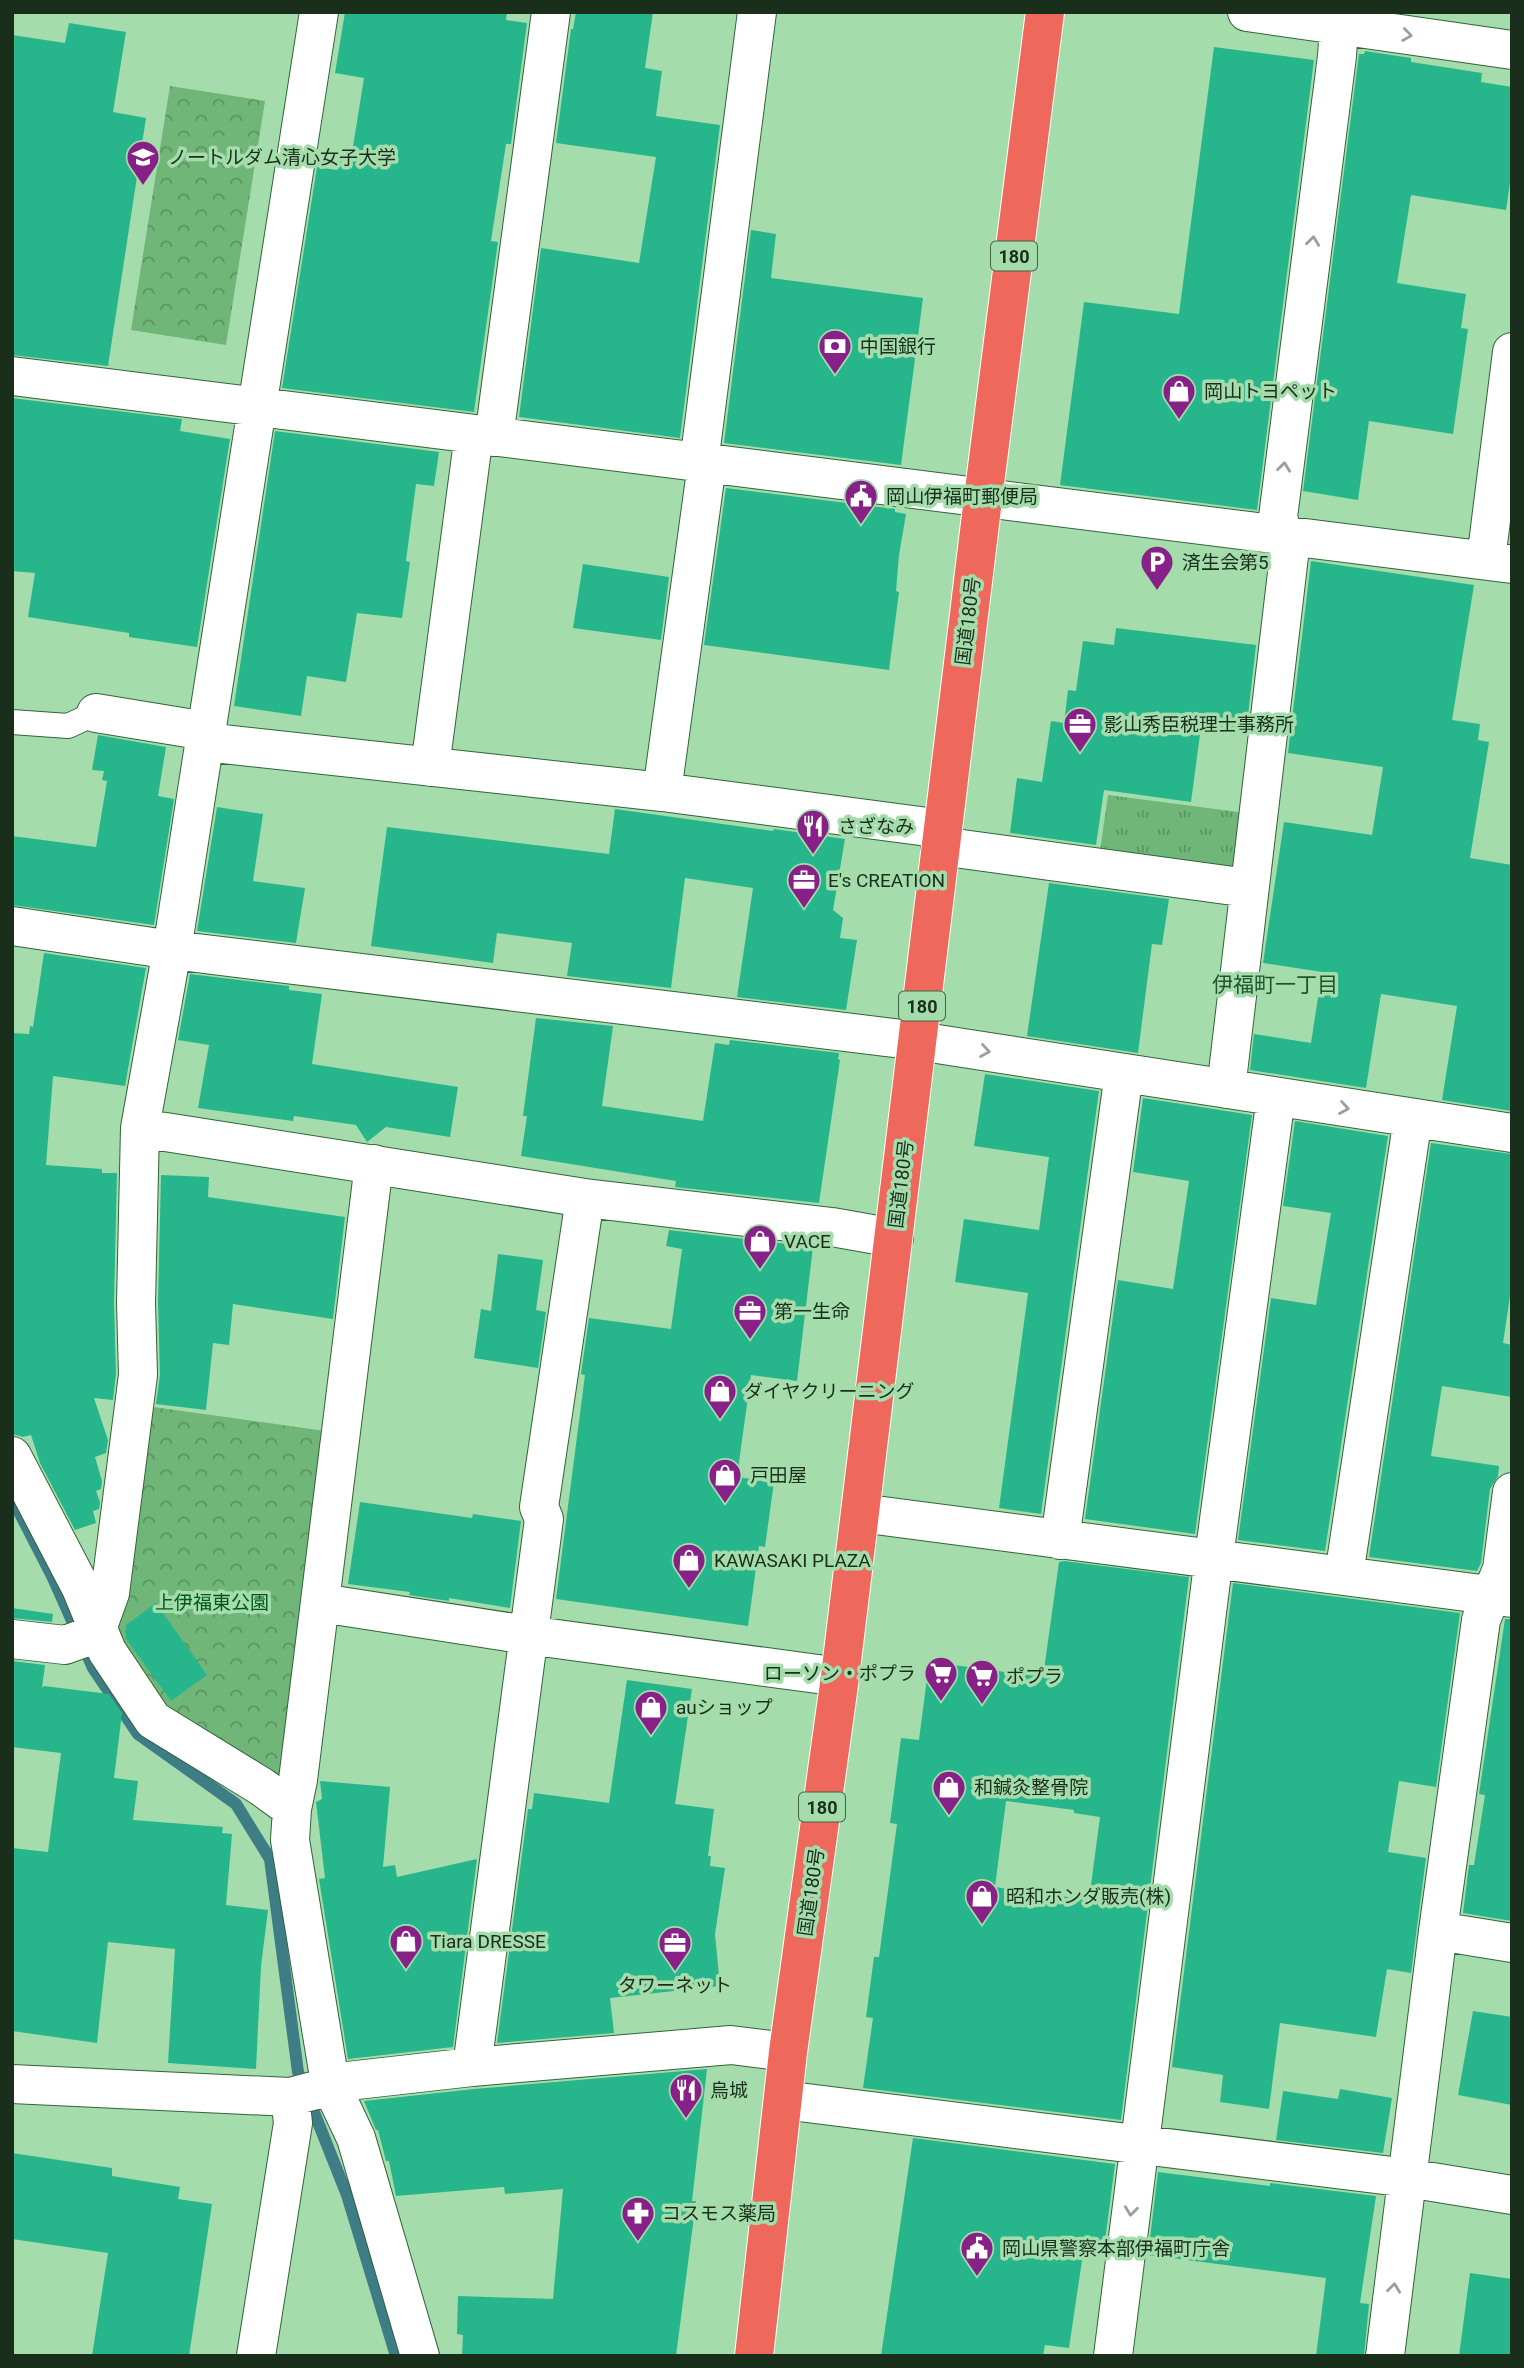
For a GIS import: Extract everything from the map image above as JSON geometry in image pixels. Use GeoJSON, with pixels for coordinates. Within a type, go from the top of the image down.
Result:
{"type":"FeatureCollection","features":[{"type":"Feature","properties":{"kind":"highway","name":"国道180号"},"geometry":{"type":"LineString","coordinates":[[754,2356],[788,2052],[840,1676],[1045,12]]}},
{"type":"Feature","properties":{"kind":"street"},"geometry":{"type":"LineString","coordinates":[[83,1637],[110,1593],[138,1375],[136,1303],[140,1128],[172,950],[319,12]]}},
{"type":"Feature","properties":{"kind":"street"},"geometry":{"type":"LineString","coordinates":[[430,768],[551,12]]}},
{"type":"Feature","properties":{"kind":"street"},"geometry":{"type":"LineString","coordinates":[[662,792],[757,12]]}},
{"type":"Feature","properties":{"kind":"street"},"geometry":{"type":"LineString","coordinates":[[1247,12],[1340,19],[1512,51]]}},
{"type":"Feature","properties":{"kind":"street"},"geometry":{"type":"LineString","coordinates":[[1226,1089],[1289,556],[1278,517],[1340,19]]}},
{"type":"Feature","properties":{"kind":"street"},"geometry":{"type":"LineString","coordinates":[[12,376],[1499,562],[1512,352]]}},
{"type":"Feature","properties":{"kind":"street"},"geometry":{"type":"LineString","coordinates":[[96,713],[205,737],[430,768],[662,792],[1248,888]]}},
{"type":"Feature","properties":{"kind":"street"},"geometry":{"type":"LineString","coordinates":[[12,926],[172,950],[918,1041],[1512,1133]]}},
{"type":"Feature","properties":{"kind":"street"},"geometry":{"type":"LineString","coordinates":[[1060,1540],[1124,1073]]}},
{"type":"Feature","properties":{"kind":"street"},"geometry":{"type":"LineString","coordinates":[[1113,2356],[1214,1557],[1276,1097]]}},
{"type":"Feature","properties":{"kind":"street"},"geometry":{"type":"LineString","coordinates":[[1344,1575],[1413,1118]]}},
{"type":"Feature","properties":{"kind":"street"},"geometry":{"type":"LineString","coordinates":[[140,1128],[585,1198],[832,1227],[894,1238]]}},
{"type":"Feature","properties":{"kind":"street"},"geometry":{"type":"LineString","coordinates":[[257,2356],[293,2123],[310,2091],[290,1840],[292,1809],[321,1603],[374,1164]]}},
{"type":"Feature","properties":{"kind":"street"},"geometry":{"type":"LineString","coordinates":[[472,2067],[544,1519],[540,1507],[585,1198]]}},
{"type":"Feature","properties":{"kind":"street"},"geometry":{"type":"LineString","coordinates":[[12,1456],[80,1588],[83,1637]]}},
{"type":"Feature","properties":{"kind":"street"},"geometry":{"type":"LineString","coordinates":[[1385,2356],[1438,1931],[1481,1620],[1502,1596],[1502,1569],[1512,1492]]}},
{"type":"Feature","properties":{"kind":"street"},"geometry":{"type":"LineString","coordinates":[[860,1513],[1502,1596]]}},
{"type":"Feature","properties":{"kind":"street"},"geometry":{"type":"LineString","coordinates":[[321,1603],[527,1635],[840,1676]]}},
{"type":"Feature","properties":{"kind":"street"},"geometry":{"type":"LineString","coordinates":[[12,1639],[83,1637],[107,1651],[153,1720],[262,1787],[292,1809]]}},
{"type":"Feature","properties":{"kind":"street"},"geometry":{"type":"LineString","coordinates":[[1438,1931],[1512,1942]]}},
{"type":"Feature","properties":{"kind":"street"},"geometry":{"type":"LineString","coordinates":[[12,2084],[310,2091],[472,2067],[731,2045],[788,2052]]}},
{"type":"Feature","properties":{"kind":"street"},"geometry":{"type":"LineString","coordinates":[[310,2091],[356,2138],[419,2356]]}},
{"type":"Feature","properties":{"kind":"street"},"geometry":{"type":"LineString","coordinates":[[783,2101],[1140,2143],[1408,2178],[1512,2195]]}},
{"type":"Feature","properties":{"kind":"lane"},"geometry":{"type":"LineString","coordinates":[[12,722],[68,726],[96,713]]}},
{"type":"Feature","properties":{"kind":"green space"},"geometry":{"type":"Polygon","coordinates":[[[170,86],[265,101],[226,345],[131,330],[170,86]]]}},
{"type":"Feature","properties":{"kind":"green space"},"geometry":{"type":"Polygon","coordinates":[[[1108,795],[1246,813],[1237,877],[1099,858],[1108,795]]]}},
{"type":"Feature","properties":{"kind":"green space","name":"上伊福東公園"},"geometry":{"type":"Polygon","coordinates":[[[146,1406],[325,1431],[283,1773],[275,1778],[165,1716],[108,1633],[146,1406]]]}},
{"type":"Feature","properties":{"kind":"building"},"geometry":{"type":"Polygon","coordinates":[[[345,12],[507,12],[506,20],[527,23],[511,144],[506,144],[491,241],[498,242],[474,412],[282,388],[317,167],[337,170],[339,157],[351,159],[364,78],[335,73],[345,12]]]}},
{"type":"Feature","properties":{"kind":"building"},"geometry":{"type":"Polygon","coordinates":[[[576,12],[653,12],[645,68],[662,71],[656,116],[720,125],[680,438],[519,417],[541,248],[639,263],[656,157],[556,143],[571,29],[576,12]]]}},
{"type":"Feature","properties":{"kind":"building"},"geometry":{"type":"Polygon","coordinates":[[[69,23],[126,32],[113,112],[146,118],[108,366],[12,355],[12,35],[65,43],[69,23]]]}},
{"type":"Feature","properties":{"kind":"building"},"geometry":{"type":"Polygon","coordinates":[[[1214,47],[1314,60],[1257,510],[1060,485],[1084,302],[1179,314],[1214,47]]]}},
{"type":"Feature","properties":{"kind":"building"},"geometry":{"type":"Polygon","coordinates":[[[1365,51],[1411,58],[1411,62],[1482,73],[1481,82],[1512,87],[1512,169],[1506,210],[1411,195],[1397,283],[1466,294],[1461,328],[1468,329],[1453,434],[1369,421],[1358,500],[1303,491],[1359,54],[1364,54],[1365,51]]]}},
{"type":"Feature","properties":{"kind":"building"},"geometry":{"type":"Polygon","coordinates":[[[751,230],[776,234],[771,278],[923,298],[901,465],[724,443],[751,230]]]}},
{"type":"Feature","properties":{"kind":"building"},"geometry":{"type":"Polygon","coordinates":[[[12,398],[182,419],[180,431],[230,439],[197,647],[28,617],[35,573],[12,571],[12,398]]]}},
{"type":"Feature","properties":{"kind":"building"},"geometry":{"type":"Polygon","coordinates":[[[275,431],[439,452],[434,486],[416,484],[406,561],[410,562],[402,618],[357,613],[346,682],[307,676],[301,716],[234,706],[275,431]]]}},
{"type":"Feature","properties":{"kind":"building"},"geometry":{"type":"Polygon","coordinates":[[[726,488],[895,509],[895,512],[906,514],[899,555],[896,591],[899,592],[889,670],[704,645],[726,488]]]}},
{"type":"Feature","properties":{"kind":"building"},"geometry":{"type":"Polygon","coordinates":[[[1311,561],[1474,585],[1452,720],[1480,724],[1478,740],[1489,742],[1470,858],[1512,865],[1512,1111],[1442,1100],[1457,1006],[1381,994],[1366,1088],[1250,1070],[1254,1034],[1311,1043],[1322,972],[1263,963],[1284,822],[1372,835],[1383,767],[1288,753],[1311,561]]]}},
{"type":"Feature","properties":{"kind":"building"},"geometry":{"type":"Polygon","coordinates":[[[583,564],[669,577],[661,640],[573,628],[583,564]]]}},
{"type":"Feature","properties":{"kind":"building"},"geometry":{"type":"Polygon","coordinates":[[[1116,628],[1256,645],[1246,733],[1201,727],[1191,802],[1104,790],[1096,845],[1010,833],[1017,778],[1042,782],[1051,721],[1064,723],[1068,690],[1076,691],[1083,641],[1114,645],[1116,628]]]}},
{"type":"Feature","properties":{"kind":"building"},"geometry":{"type":"Polygon","coordinates":[[[98,735],[166,747],[158,796],[174,799],[154,925],[12,905],[12,836],[96,847],[107,781],[102,780],[104,771],[92,770],[98,735]]]}},
{"type":"Feature","properties":{"kind":"building"},"geometry":{"type":"Polygon","coordinates":[[[217,807],[263,814],[253,881],[305,888],[296,943],[197,931],[217,807]]]}},
{"type":"Feature","properties":{"kind":"building"},"geometry":{"type":"Polygon","coordinates":[[[615,809],[845,839],[833,910],[843,918],[840,938],[857,940],[846,1010],[737,997],[753,888],[685,878],[671,988],[567,976],[572,943],[497,933],[493,963],[371,946],[387,827],[609,854],[615,809]]]}},
{"type":"Feature","properties":{"kind":"building"},"geometry":{"type":"Polygon","coordinates":[[[1049,883],[1169,899],[1162,945],[1152,944],[1138,1053],[1027,1036],[1049,883]]]}},
{"type":"Feature","properties":{"kind":"building"},"geometry":{"type":"Polygon","coordinates":[[[44,953],[146,968],[125,1086],[53,1076],[46,1165],[102,1169],[102,1173],[117,1173],[114,1303],[116,1374],[113,1400],[94,1398],[108,1440],[106,1453],[95,1457],[102,1481],[101,1489],[96,1491],[100,1502],[99,1509],[93,1511],[96,1523],[75,1530],[40,1463],[31,1435],[23,1437],[12,1434],[12,1033],[29,1034],[30,1026],[33,1027],[44,953]]]}},
{"type":"Feature","properties":{"kind":"building"},"geometry":{"type":"Polygon","coordinates":[[[190,974],[289,986],[289,990],[322,994],[312,1064],[458,1087],[450,1137],[386,1127],[367,1142],[356,1125],[294,1116],[293,1121],[198,1108],[209,1045],[178,1040],[190,974]]]}},
{"type":"Feature","properties":{"kind":"building"},"geometry":{"type":"Polygon","coordinates":[[[536,1018],[613,1026],[602,1106],[703,1121],[715,1043],[729,1045],[730,1040],[839,1053],[819,1203],[675,1187],[676,1181],[521,1156],[527,1116],[523,1116],[536,1018]]]}},
{"type":"Feature","properties":{"kind":"building"},"geometry":{"type":"Polygon","coordinates":[[[985,1074],[1099,1091],[1041,1514],[999,1508],[1028,1293],[955,1282],[964,1219],[1039,1230],[1049,1157],[974,1146],[985,1074]]]}},
{"type":"Feature","properties":{"kind":"building"},"geometry":{"type":"Polygon","coordinates":[[[1143,1098],[1252,1115],[1195,1534],[1085,1519],[1118,1280],[1173,1289],[1189,1181],[1133,1172],[1143,1098]]]}},
{"type":"Feature","properties":{"kind":"building"},"geometry":{"type":"Polygon","coordinates":[[[1295,1121],[1388,1136],[1325,1551],[1238,1540],[1271,1298],[1316,1305],[1331,1213],[1283,1206],[1295,1121]]]}},
{"type":"Feature","properties":{"kind":"building"},"geometry":{"type":"Polygon","coordinates":[[[1431,1143],[1512,1154],[1512,1283],[1503,1343],[1512,1345],[1512,1397],[1442,1386],[1431,1456],[1499,1466],[1498,1476],[1490,1489],[1481,1563],[1477,1571],[1369,1557],[1431,1143]]]}},
{"type":"Feature","properties":{"kind":"building"},"geometry":{"type":"Polygon","coordinates":[[[161,1175],[209,1177],[208,1197],[345,1217],[333,1319],[233,1304],[229,1345],[213,1343],[206,1410],[156,1404],[160,1375],[158,1303],[161,1175]]]}},
{"type":"Feature","properties":{"kind":"building"},"geometry":{"type":"Polygon","coordinates":[[[669,1230],[813,1247],[797,1381],[751,1375],[737,1477],[774,1482],[765,1547],[759,1546],[748,1626],[556,1599],[585,1375],[581,1374],[589,1318],[671,1329],[682,1249],[666,1246],[669,1230]]]}},
{"type":"Feature","properties":{"kind":"building"},"geometry":{"type":"Polygon","coordinates":[[[498,1254],[543,1260],[536,1310],[546,1312],[538,1368],[474,1358],[481,1309],[491,1311],[498,1254]]]}},
{"type":"Feature","properties":{"kind":"building"},"geometry":{"type":"Polygon","coordinates":[[[360,1502],[472,1518],[473,1514],[521,1521],[510,1608],[348,1584],[360,1502]]]}},
{"type":"Feature","properties":{"kind":"building"},"geometry":{"type":"Polygon","coordinates":[[[1059,1562],[1189,1577],[1121,2120],[863,2088],[873,2018],[866,2017],[874,1957],[879,1957],[897,1824],[890,1823],[901,1738],[919,1740],[927,1678],[946,1664],[1043,1677],[1059,1562]],[[1006,1801],[995,1887],[1089,1900],[1100,1817],[1074,1813],[1074,1810],[1006,1801]]]}},
{"type":"Feature","properties":{"kind":"building"},"geometry":{"type":"Polygon","coordinates":[[[1233,1583],[1460,1613],[1436,1787],[1399,1781],[1388,1852],[1426,1858],[1411,1973],[1387,1969],[1376,2037],[1280,2023],[1269,2109],[1220,2102],[1223,2075],[1172,2067],[1233,1583]]]}},
{"type":"Feature","properties":{"kind":"building"},"geometry":{"type":"Polygon","coordinates":[[[156,1603],[207,1675],[171,1701],[126,1639],[126,1625],[156,1603]]]}},
{"type":"Feature","properties":{"kind":"building"},"geometry":{"type":"Polygon","coordinates":[[[12,1608],[53,1614],[52,1622],[12,1618],[12,1608]]]}},
{"type":"Feature","properties":{"kind":"building"},"geometry":{"type":"Polygon","coordinates":[[[1505,1619],[1512,1619],[1512,1921],[1463,1913],[1469,1865],[1474,1865],[1485,1795],[1479,1794],[1505,1619]]]}},
{"type":"Feature","properties":{"kind":"building"},"geometry":{"type":"Polygon","coordinates":[[[12,1661],[45,1665],[42,1688],[44,1686],[109,1694],[122,1713],[114,1778],[138,1781],[133,1820],[223,1827],[222,1833],[232,1834],[226,1905],[268,1910],[261,1966],[256,2069],[168,2063],[175,1949],[108,1942],[97,2043],[12,2031],[12,1848],[48,1852],[61,1753],[12,1747],[12,1661]]]}},
{"type":"Feature","properties":{"kind":"building"},"geometry":{"type":"Polygon","coordinates":[[[627,1680],[692,1689],[675,1804],[714,1809],[708,1856],[711,1856],[710,1866],[725,1868],[715,1934],[720,1986],[610,1998],[614,2033],[497,2043],[528,1809],[532,1809],[534,1793],[609,1803],[627,1680]]]}},
{"type":"Feature","properties":{"kind":"building"},"geometry":{"type":"Polygon","coordinates":[[[320,1781],[390,1787],[383,1867],[395,1865],[397,1877],[477,1859],[453,2047],[348,2059],[319,1879],[325,1878],[316,1802],[322,1799],[320,1781]]]}},
{"type":"Feature","properties":{"kind":"building"},"geometry":{"type":"Polygon","coordinates":[[[1473,2011],[1512,2017],[1512,2105],[1458,2095],[1473,2011]]]}},
{"type":"Feature","properties":{"kind":"building"},"geometry":{"type":"Polygon","coordinates":[[[707,2069],[692,2201],[696,2201],[676,2356],[462,2356],[463,2335],[457,2334],[458,2296],[553,2299],[563,2189],[505,2194],[504,2187],[396,2196],[389,2161],[386,2161],[378,2130],[364,2101],[707,2069]]]}},
{"type":"Feature","properties":{"kind":"building"},"geometry":{"type":"Polygon","coordinates":[[[1340,2089],[1392,2098],[1383,2153],[1276,2140],[1283,2091],[1338,2099],[1340,2089]]]}},
{"type":"Feature","properties":{"kind":"building"},"geometry":{"type":"Polygon","coordinates":[[[913,2138],[1115,2164],[1104,2249],[1084,2247],[1069,2348],[1045,2345],[1043,2356],[881,2356],[913,2138]]]}},
{"type":"Feature","properties":{"kind":"building"},"geometry":{"type":"Polygon","coordinates":[[[12,2153],[112,2168],[112,2176],[180,2187],[178,2199],[212,2204],[189,2356],[92,2356],[108,2253],[12,2239],[12,2153]]]}},
{"type":"Feature","properties":{"kind":"building"},"geometry":{"type":"Polygon","coordinates":[[[1158,2172],[1376,2196],[1360,2303],[1369,2304],[1364,2356],[1316,2356],[1326,2278],[1148,2255],[1158,2172]]]}},
{"type":"Feature","properties":{"kind":"building"},"geometry":{"type":"Polygon","coordinates":[[[1470,2273],[1512,2279],[1512,2356],[1459,2356],[1470,2273]]]}},
{"type":"Feature","properties":{"kind":"waterway"},"geometry":{"type":"LineString","coordinates":[[12,1498],[53,1578],[93,1668],[138,1734],[236,1804],[270,1859],[298,2072],[347,2195],[396,2356]]}},
{"type":"Feature","properties":{"kind":"place","name":"ノートルダム清心女子大学"},"geometry":{"type":"Point","coordinates":[143,187]}},
{"type":"Feature","properties":{"kind":"place","name":"中国銀行"},"geometry":{"type":"Point","coordinates":[835,376]}},
{"type":"Feature","properties":{"kind":"place","name":"岡山トヨペット"},"geometry":{"type":"Point","coordinates":[1179,421]}},
{"type":"Feature","properties":{"kind":"place","name":"岡山伊福町郵便局"},"geometry":{"type":"Point","coordinates":[861,526]}},
{"type":"Feature","properties":{"kind":"place","name":"済生会第5"},"geometry":{"type":"Point","coordinates":[1157,592]}},
{"type":"Feature","properties":{"kind":"place","name":"影山秀臣税理士事務所"},"geometry":{"type":"Point","coordinates":[1080,754]}},
{"type":"Feature","properties":{"kind":"place","name":"さざなみ"},"geometry":{"type":"Point","coordinates":[813,856]}},
{"type":"Feature","properties":{"kind":"place","name":"E's CREATION"},"geometry":{"type":"Point","coordinates":[804,910]}},
{"type":"Feature","properties":{"kind":"place","name":"VACE"},"geometry":{"type":"Point","coordinates":[760,1271]}},
{"type":"Feature","properties":{"kind":"place","name":"第一生命"},"geometry":{"type":"Point","coordinates":[750,1341]}},
{"type":"Feature","properties":{"kind":"place","name":"ダイヤクリーニング"},"geometry":{"type":"Point","coordinates":[720,1421]}},
{"type":"Feature","properties":{"kind":"place","name":"戸田屋"},"geometry":{"type":"Point","coordinates":[725,1505]}},
{"type":"Feature","properties":{"kind":"place","name":"KAWASAKI PLAZA"},"geometry":{"type":"Point","coordinates":[689,1590]}},
{"type":"Feature","properties":{"kind":"place","name":"ローソン・ポプラ"},"geometry":{"type":"Point","coordinates":[941,1703]}},
{"type":"Feature","properties":{"kind":"place","name":"ポプラ"},"geometry":{"type":"Point","coordinates":[982,1706]}},
{"type":"Feature","properties":{"kind":"place","name":"auショップ"},"geometry":{"type":"Point","coordinates":[651,1737]}},
{"type":"Feature","properties":{"kind":"place","name":"和鍼灸整骨院"},"geometry":{"type":"Point","coordinates":[949,1817]}},
{"type":"Feature","properties":{"kind":"place","name":"昭和ホンダ販売(株)"},"geometry":{"type":"Point","coordinates":[982,1926]}},
{"type":"Feature","properties":{"kind":"place","name":"Tiara DRESSE"},"geometry":{"type":"Point","coordinates":[406,1971]}},
{"type":"Feature","properties":{"kind":"place","name":"タワーネット"},"geometry":{"type":"Point","coordinates":[675,1973]}},
{"type":"Feature","properties":{"kind":"place","name":"烏城"},"geometry":{"type":"Point","coordinates":[686,2120]}},
{"type":"Feature","properties":{"kind":"place","name":"コスモス薬局"},"geometry":{"type":"Point","coordinates":[638,2243]}},
{"type":"Feature","properties":{"kind":"place","name":"岡山県警察本部伊福町庁舎"},"geometry":{"type":"Point","coordinates":[977,2278]}},
{"type":"Feature","properties":{"kind":"district","name":"伊福町一丁目"},"geometry":{"type":"Point","coordinates":[1275,985]}}]}
